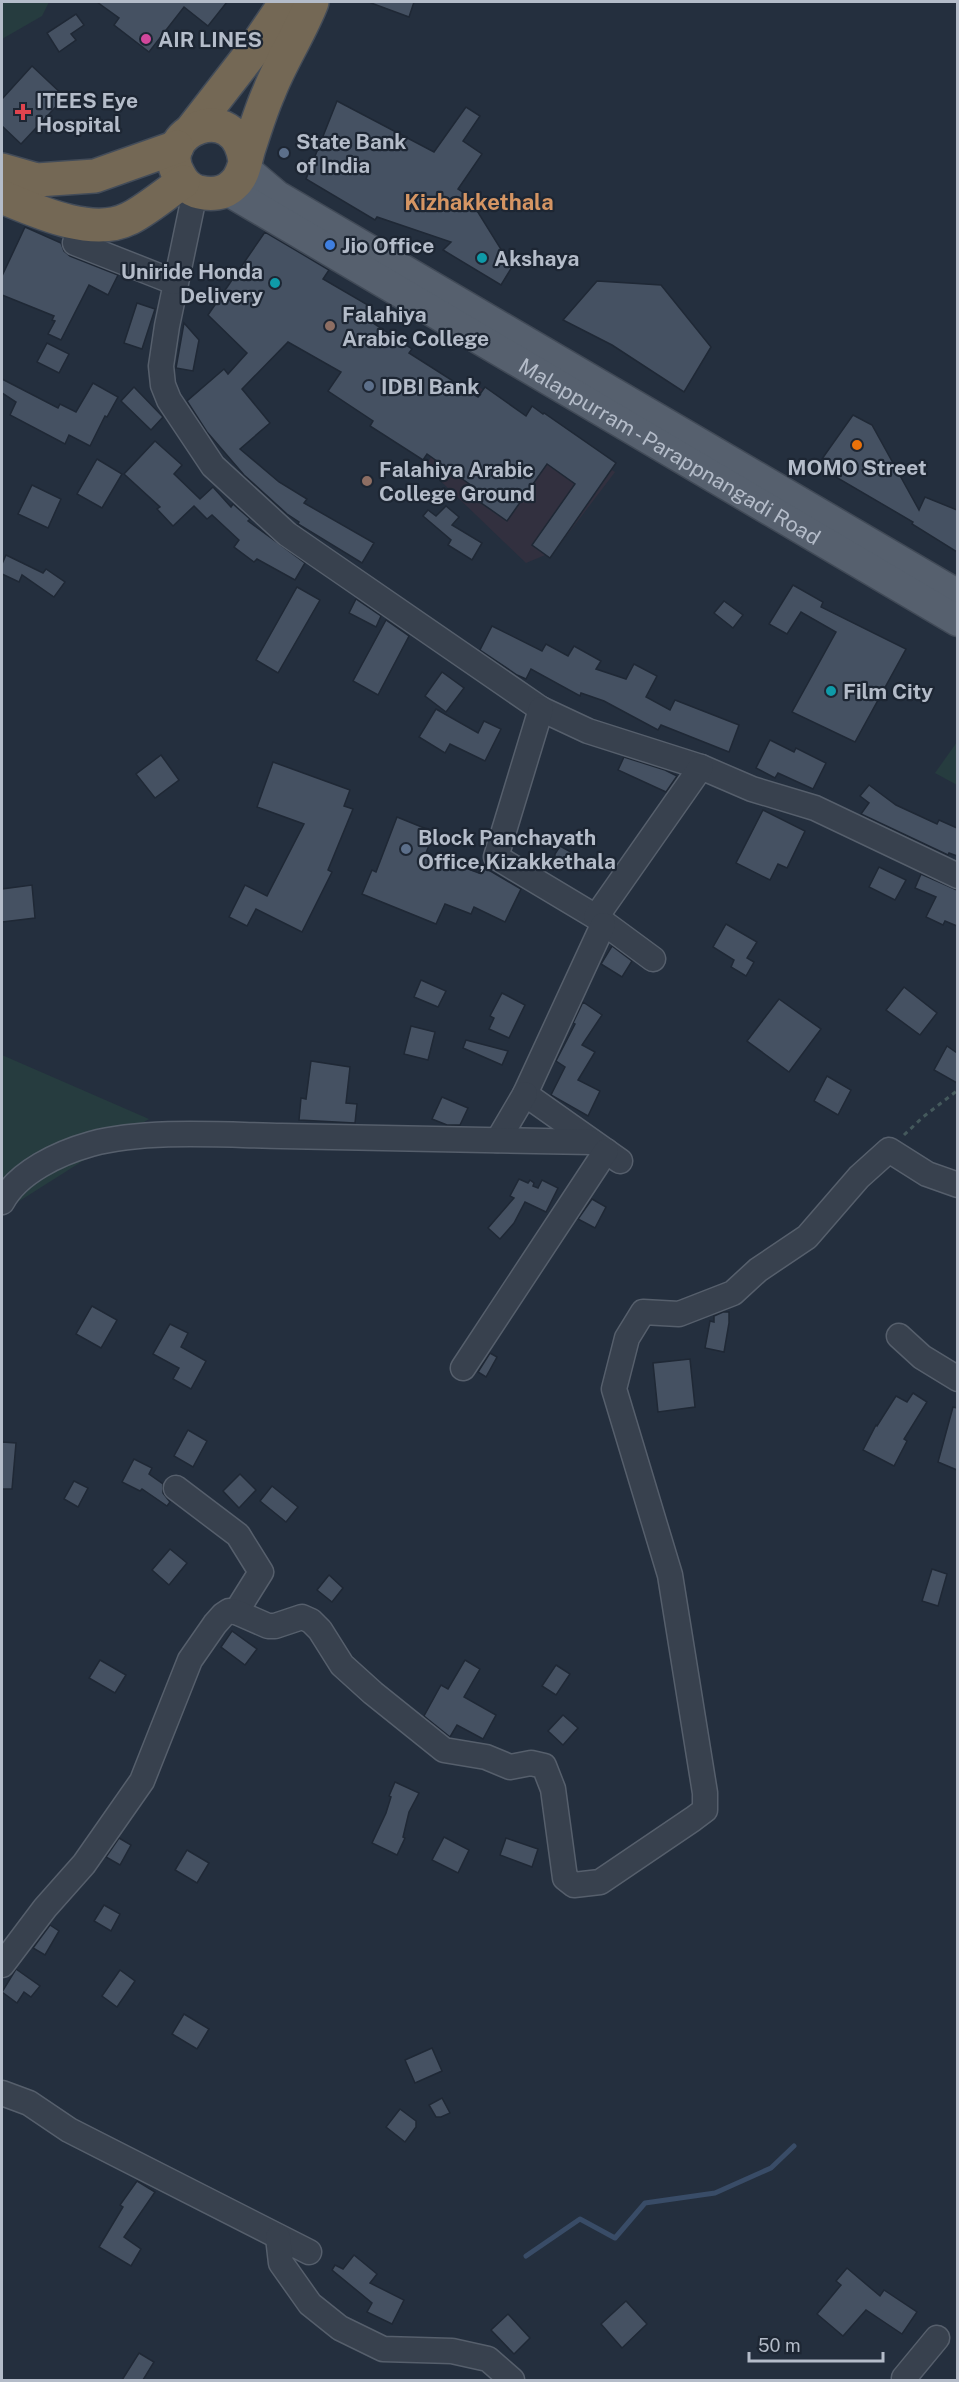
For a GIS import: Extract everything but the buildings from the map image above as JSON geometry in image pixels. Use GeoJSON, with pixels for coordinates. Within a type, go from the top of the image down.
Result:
{"type":"FeatureCollection","features":[{"type":"Feature","properties":{"kind":"highway"},"geometry":{"type":"LineString","coordinates":[[219,179],[176,172],[174,159],[185,137],[252,52],[286,2]]}},
{"type":"Feature","properties":{"kind":"highway"},"geometry":{"type":"LineString","coordinates":[[219,179],[269,91],[312,2]]}},
{"type":"Feature","properties":{"kind":"highway"},"geometry":{"type":"LineString","coordinates":[[2,170],[37,180],[95,176],[147,155],[185,137],[205,124],[217,125],[228,130],[237,138],[243,149],[219,179],[128,219],[106,226],[5,206]]}},
{"type":"Feature","properties":{"kind":"main road","name":"Malappurram - Parappnangadi Road"},"geometry":{"type":"LineString","coordinates":[[219,179],[277,196],[957,595]]}},
{"type":"Feature","properties":{"kind":"main road","name":"Malappurram - Parappnangadi Road"},"geometry":{"type":"LineString","coordinates":[[219,179],[957,621]]}},
{"type":"Feature","properties":{"kind":"street"},"geometry":{"type":"LineString","coordinates":[[219,179],[174,282],[161,366],[163,384],[169,399],[213,466],[287,534],[541,709],[588,731],[701,767],[752,789],[815,808],[957,876]]}},
{"type":"Feature","properties":{"kind":"street"},"geometry":{"type":"LineString","coordinates":[[75,243],[174,282]]}},
{"type":"Feature","properties":{"kind":"street"},"geometry":{"type":"LineString","coordinates":[[541,709],[495,857],[599,921],[653,959]]}},
{"type":"Feature","properties":{"kind":"street"},"geometry":{"type":"LineString","coordinates":[[498,1140],[525,1094],[599,921],[701,767]]}},
{"type":"Feature","properties":{"kind":"street"},"geometry":{"type":"LineString","coordinates":[[525,1094],[606,1152]]}},
{"type":"Feature","properties":{"kind":"street"},"geometry":{"type":"LineString","coordinates":[[2,1202],[9,1188],[49,1160],[92,1144],[153,1135],[498,1140],[606,1152]]}},
{"type":"Feature","properties":{"kind":"street"},"geometry":{"type":"LineString","coordinates":[[236,1611],[268,1626],[302,1617],[311,1621],[327,1639],[342,1665],[444,1750],[486,1757],[510,1767],[531,1763],[544,1766],[553,1789],[565,1878],[574,1885],[600,1882],[705,1810],[705,1793],[670,1575],[614,1389],[627,1338],[643,1312],[679,1314],[733,1293],[758,1270],[807,1237],[859,1177],[889,1150],[927,1174],[957,1185]]}},
{"type":"Feature","properties":{"kind":"street"},"geometry":{"type":"LineString","coordinates":[[463,1368],[606,1152]]}},
{"type":"Feature","properties":{"kind":"street"},"geometry":{"type":"LineString","coordinates":[[899,1336],[922,1356],[957,1379]]}},
{"type":"Feature","properties":{"kind":"street"},"geometry":{"type":"LineString","coordinates":[[2,1965],[45,1908],[84,1864],[142,1781],[190,1660],[223,1615],[236,1611],[261,1572],[238,1535],[176,1488]]}},
{"type":"Feature","properties":{"kind":"street"},"geometry":{"type":"LineString","coordinates":[[2,2093],[29,2103],[69,2130],[309,2252]]}},
{"type":"Feature","properties":{"kind":"street"},"geometry":{"type":"LineString","coordinates":[[278,2236],[281,2263],[310,2304],[340,2328],[383,2349],[452,2351],[488,2359],[512,2380]]}},
{"type":"Feature","properties":{"kind":"street"},"geometry":{"type":"LineString","coordinates":[[907,2380],[904,2378],[937,2338]]}},
{"type":"Feature","properties":{"kind":"path"},"geometry":{"type":"LineString","coordinates":[[889,1150],[923,1117],[957,1090]]}},
{"type":"Feature","properties":{"kind":"shaded area"},"geometry":{"type":"Polygon","coordinates":[[[479,387],[615,472],[555,551],[526,563],[425,466],[479,387]]]}},
{"type":"Feature","properties":{"kind":"green space"},"geometry":{"type":"Polygon","coordinates":[[[2,2],[49,2],[42,16],[2,39],[2,2]]]}},
{"type":"Feature","properties":{"kind":"green space"},"geometry":{"type":"Polygon","coordinates":[[[957,742],[957,785],[935,773],[957,742]]]}},
{"type":"Feature","properties":{"kind":"green space"},"geometry":{"type":"Polygon","coordinates":[[[2,1055],[149,1119],[2,1212],[2,1055]]]}},
{"type":"Feature","properties":{"kind":"waterway"},"geometry":{"type":"LineString","coordinates":[[526,2256],[580,2219],[615,2238],[645,2203],[715,2193],[771,2168],[794,2146]]}},
{"type":"Feature","properties":{"kind":"place","name":"AIR LINES"},"geometry":{"type":"Point","coordinates":[146,39]}},
{"type":"Feature","properties":{"kind":"place","name":"ITEES Eye Hospital"},"geometry":{"type":"Point","coordinates":[23,112]}},
{"type":"Feature","properties":{"kind":"place","name":"State Bank of India"},"geometry":{"type":"Point","coordinates":[284,153]}},
{"type":"Feature","properties":{"kind":"place","name":"Jio Office"},"geometry":{"type":"Point","coordinates":[330,245]}},
{"type":"Feature","properties":{"kind":"place","name":"Akshaya"},"geometry":{"type":"Point","coordinates":[482,258]}},
{"type":"Feature","properties":{"kind":"place","name":"Uniride Honda Delivery"},"geometry":{"type":"Point","coordinates":[275,283]}},
{"type":"Feature","properties":{"kind":"place","name":"Falahiya Arabic College"},"geometry":{"type":"Point","coordinates":[330,326]}},
{"type":"Feature","properties":{"kind":"place","name":"IDBI Bank"},"geometry":{"type":"Point","coordinates":[369,386]}},
{"type":"Feature","properties":{"kind":"place","name":"MOMO Street"},"geometry":{"type":"Point","coordinates":[857,445]}},
{"type":"Feature","properties":{"kind":"place","name":"Falahiya Arabic College Ground"},"geometry":{"type":"Point","coordinates":[367,481]}},
{"type":"Feature","properties":{"kind":"place","name":"Film City"},"geometry":{"type":"Point","coordinates":[831,691]}},
{"type":"Feature","properties":{"kind":"place","name":"Block Panchayath Office,Kizakkethala"},"geometry":{"type":"Point","coordinates":[406,849]}},
{"type":"Feature","properties":{"kind":"district","name":"Kizhakkethala"},"geometry":{"type":"Point","coordinates":[479,202]}}]}
